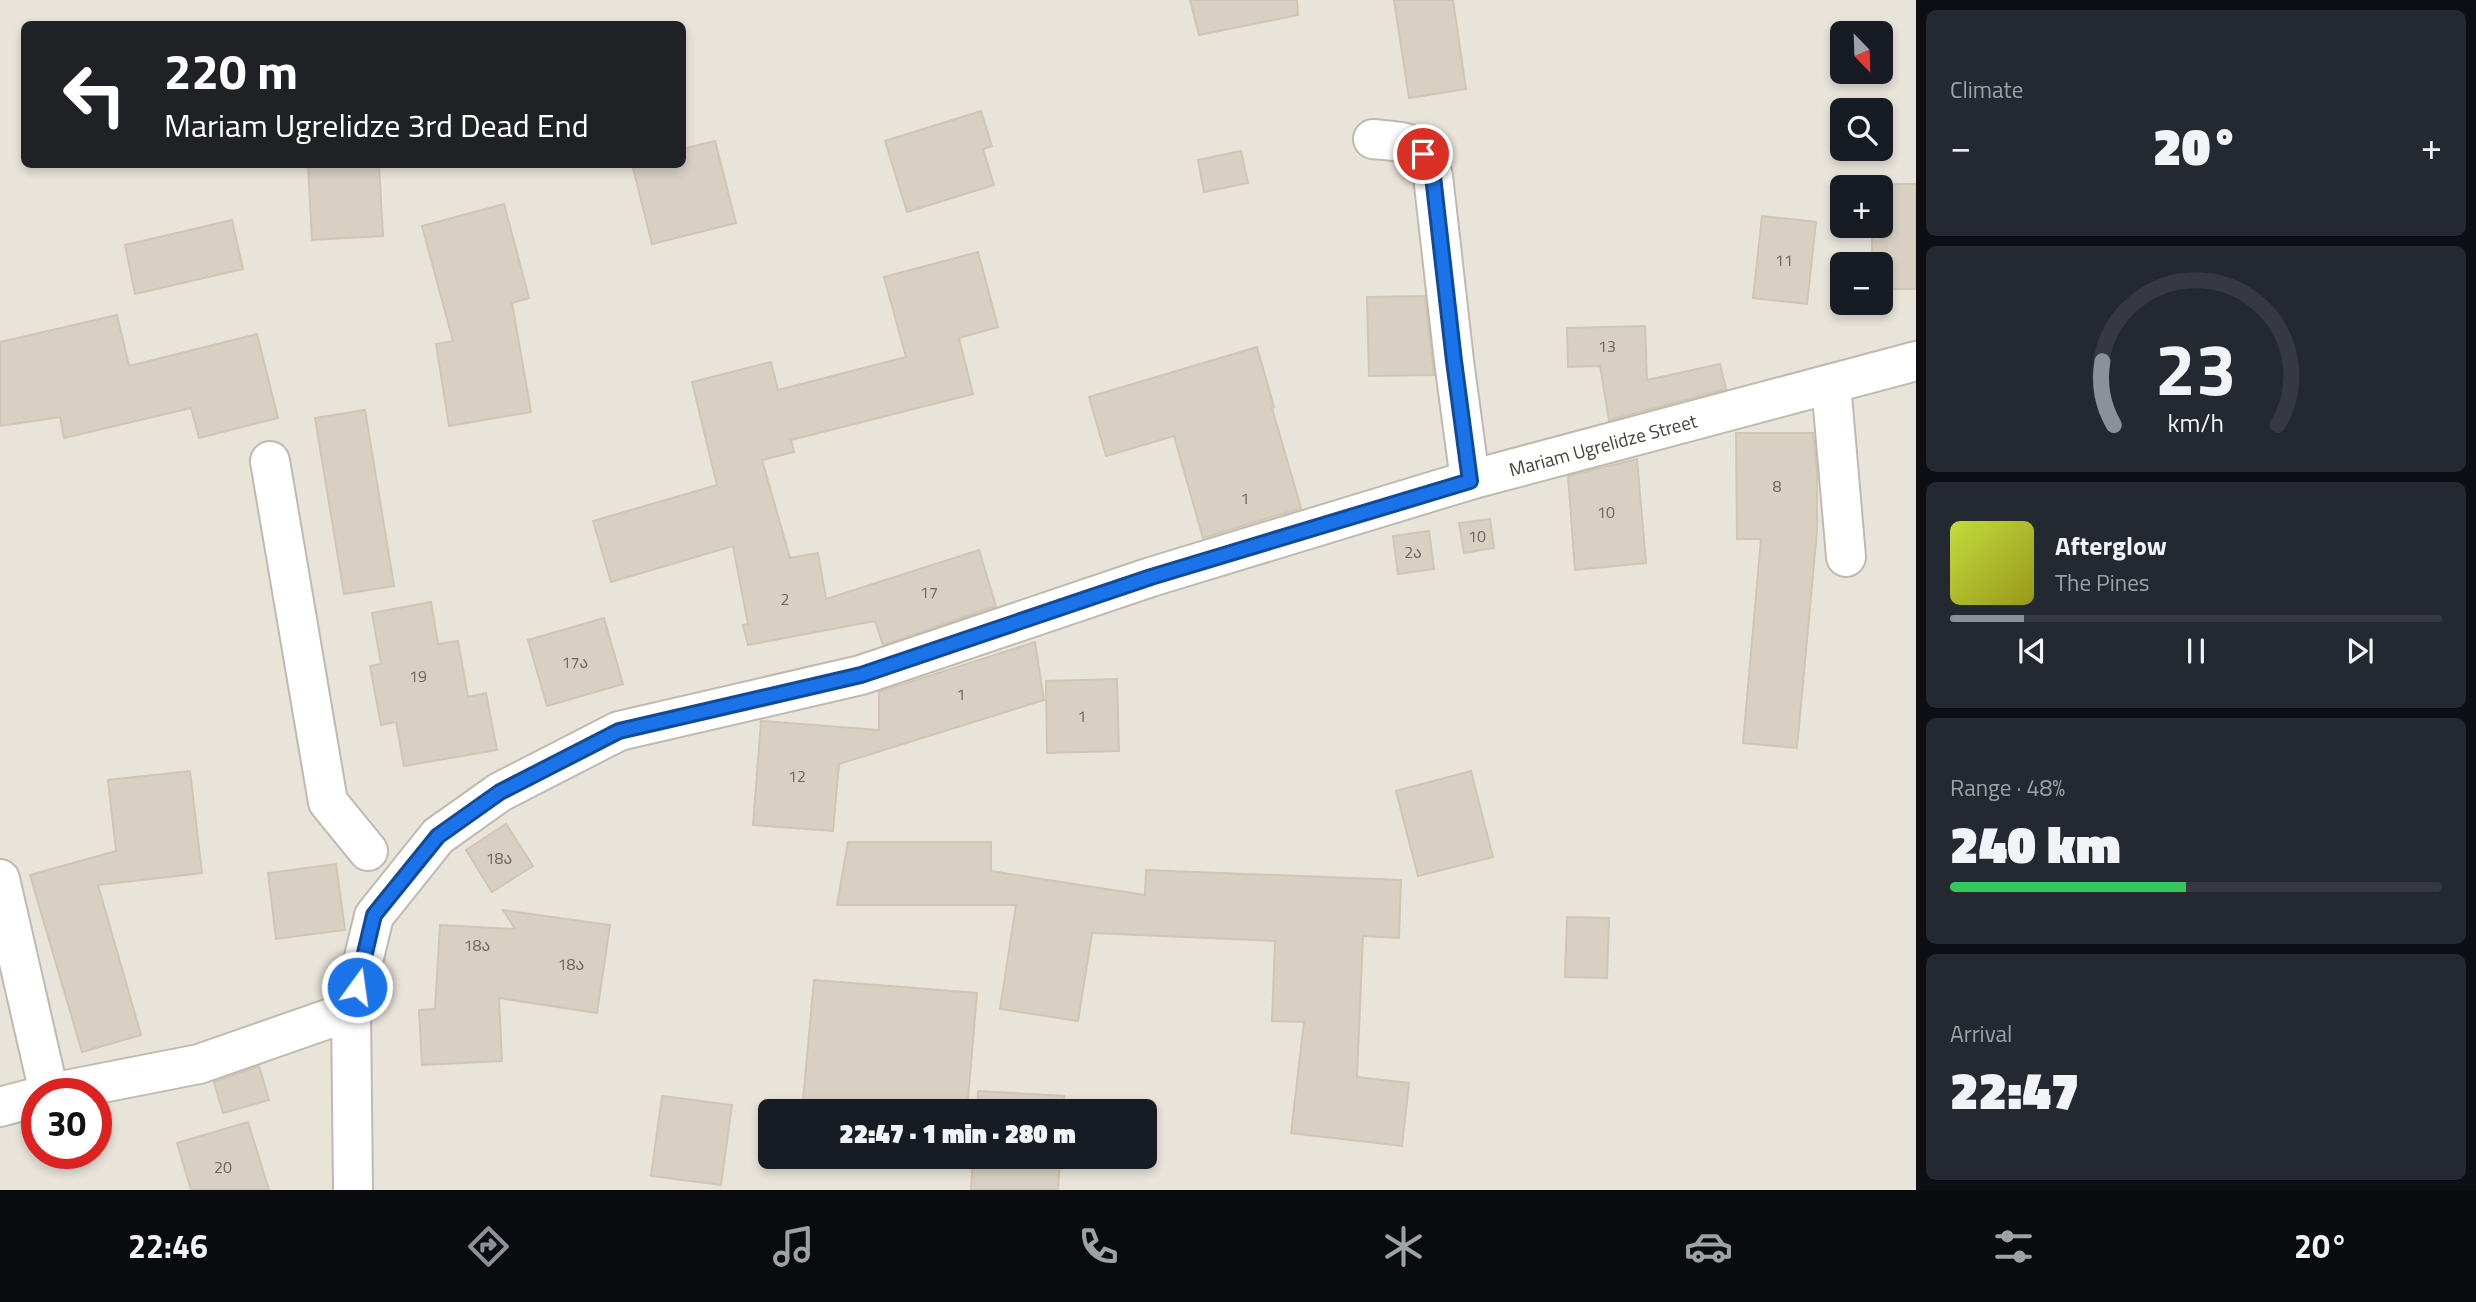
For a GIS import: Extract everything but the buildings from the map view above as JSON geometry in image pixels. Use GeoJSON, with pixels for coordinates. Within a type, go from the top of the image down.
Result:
{"type":"FeatureCollection","features":[{"type":"Feature","properties":{"kind":"street"},"geometry":{"type":"LineString","coordinates":[[1373,139],[1411,144],[1423,154],[1433,176],[1470,481]]}},
{"type":"Feature","properties":{"kind":"street","name":"Mariam Ugrelidze Street"},"geometry":{"type":"LineString","coordinates":[[352,1190],[351,1011],[374,915],[438,836],[500,792],[619,731],[861,675],[1151,577],[1470,481],[1916,362]]}},
{"type":"Feature","properties":{"kind":"street"},"geometry":{"type":"LineString","coordinates":[[1831,384],[1846,557]]}},
{"type":"Feature","properties":{"kind":"street"},"geometry":{"type":"LineString","coordinates":[[270,461],[328,802],[368,851]]}},
{"type":"Feature","properties":{"kind":"street"},"geometry":{"type":"LineString","coordinates":[[0,878],[45,1078]]}},
{"type":"Feature","properties":{"kind":"street"},"geometry":{"type":"LineString","coordinates":[[112,1081],[199,1064],[351,1011]]}},
{"type":"Feature","properties":{"kind":"street"},"geometry":{"type":"LineString","coordinates":[[0,1107],[21,1101]]}},
{"type":"Feature","properties":{"kind":"shaded area"},"geometry":{"type":"Polygon","coordinates":[[[0,0],[1916,0],[1916,1190],[0,1190],[0,0]]]}},
{"type":"Feature","properties":{"kind":"route"},"geometry":{"type":"LineString","coordinates":[[357,987],[374,915],[438,836],[500,792],[619,731],[861,675],[1151,577],[1470,481],[1433,176],[1423,154]]}}]}
